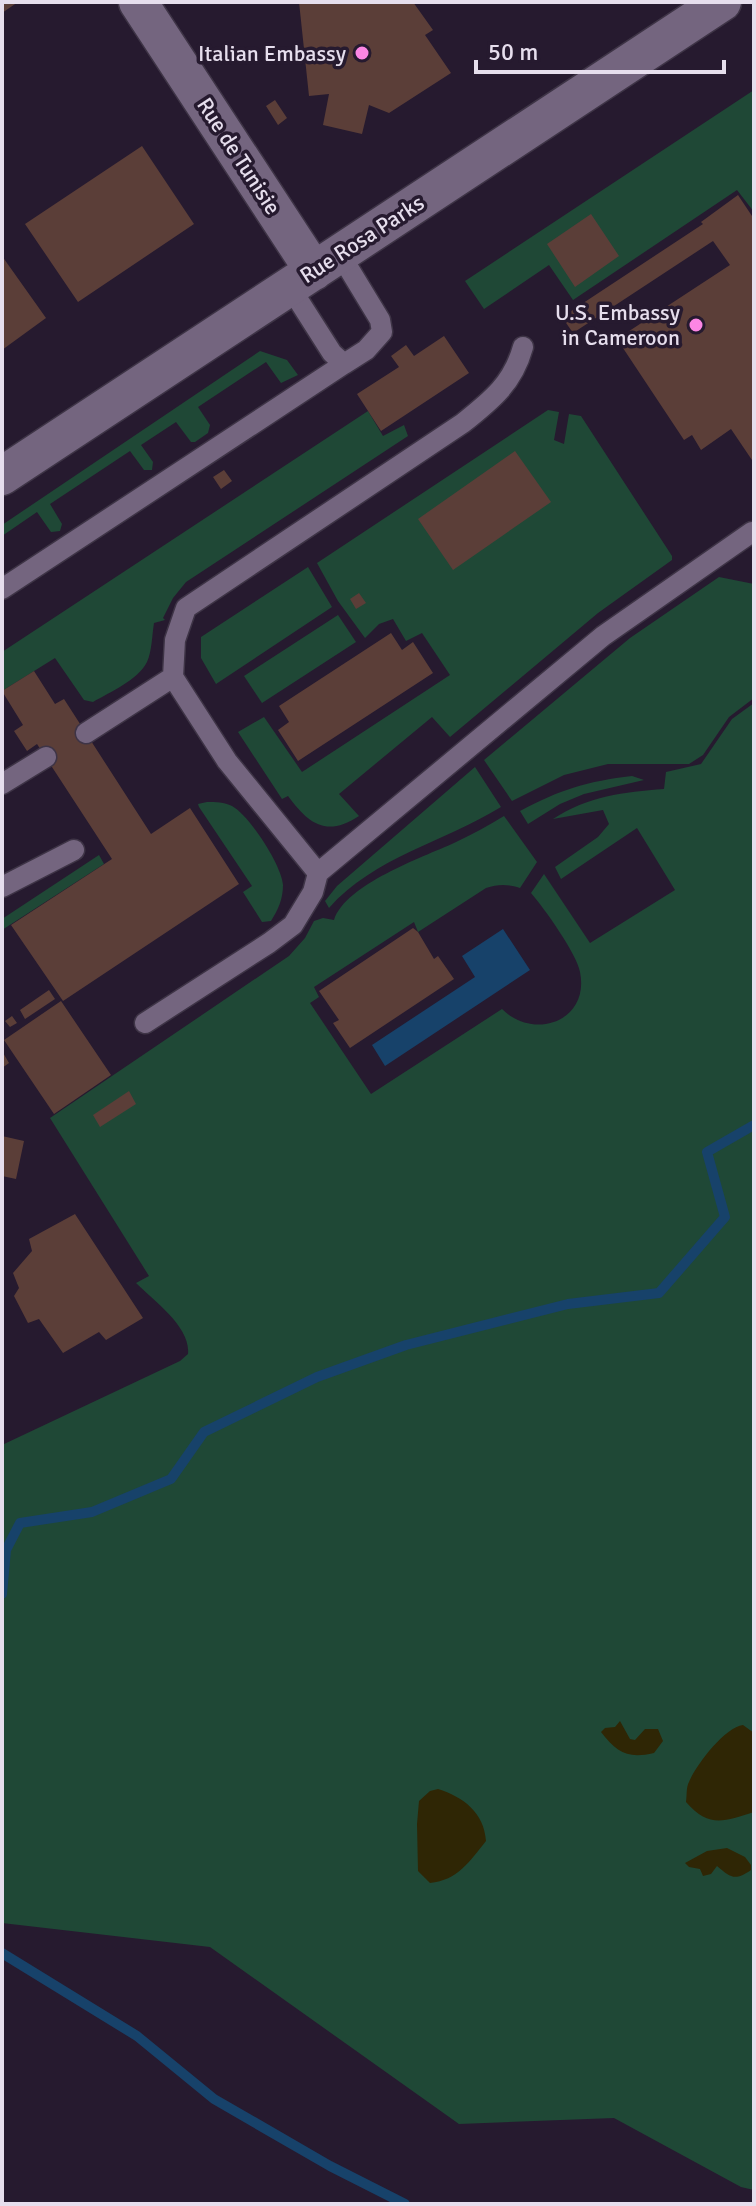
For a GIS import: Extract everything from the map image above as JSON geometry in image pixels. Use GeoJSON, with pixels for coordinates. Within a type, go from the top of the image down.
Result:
{"type":"FeatureCollection","features":[{"type":"Feature","properties":{"kind":"street","name":"Rue de Tunisie"},"geometry":{"type":"LineString","coordinates":[[138,2],[315,270]]}},
{"type":"Feature","properties":{"kind":"street","name":"Rue Rosa Parks"},"geometry":{"type":"LineString","coordinates":[[2,476],[711,5]]}},
{"type":"Feature","properties":{"kind":"lane"},"geometry":{"type":"LineString","coordinates":[[315,270],[332,353],[344,364]]}},
{"type":"Feature","properties":{"kind":"lane"},"geometry":{"type":"LineString","coordinates":[[2,589],[366,350],[382,332],[380,320],[315,270]]}},
{"type":"Feature","properties":{"kind":"lane"},"geometry":{"type":"LineString","coordinates":[[318,873],[227,761],[173,677],[175,640],[186,608],[463,423],[507,383],[517,369],[523,347]]}},
{"type":"Feature","properties":{"kind":"lane"},"geometry":{"type":"LineString","coordinates":[[145,1023],[293,925],[313,892],[318,873],[603,636],[752,532]]}},
{"type":"Feature","properties":{"kind":"lane"},"geometry":{"type":"LineString","coordinates":[[86,733],[173,677]]}},
{"type":"Feature","properties":{"kind":"lane"},"geometry":{"type":"LineString","coordinates":[[2,784],[46,757]]}},
{"type":"Feature","properties":{"kind":"lane"},"geometry":{"type":"LineString","coordinates":[[2,887],[74,850]]}},
{"type":"Feature","properties":{"kind":"green space"},"geometry":{"type":"Polygon","coordinates":[[[754,90],[754,212],[737,190],[573,300],[549,265],[484,309],[465,281],[754,90]]]}},
{"type":"Feature","properties":{"kind":"green space"},"geometry":{"type":"Polygon","coordinates":[[[260,351],[287,360],[298,375],[281,383],[266,362],[198,407],[210,425],[208,433],[195,442],[191,442],[176,422],[141,445],[153,462],[152,470],[144,470],[130,451],[50,504],[62,524],[60,531],[51,532],[37,512],[2,536],[2,525],[260,351]]]}},
{"type":"Feature","properties":{"kind":"green space"},"geometry":{"type":"Polygon","coordinates":[[[548,410],[559,412],[554,440],[564,444],[569,414],[581,416],[672,560],[598,613],[450,737],[432,717],[339,794],[359,816],[337,826],[311,820],[288,796],[282,799],[238,732],[264,717],[302,772],[450,675],[422,633],[406,641],[393,619],[379,624],[365,638],[338,601],[317,563],[548,410]]]}},
{"type":"Feature","properties":{"kind":"green space"},"geometry":{"type":"Polygon","coordinates":[[[368,411],[383,436],[404,425],[408,436],[186,582],[173,598],[163,618],[165,620],[154,623],[147,662],[130,680],[93,702],[84,700],[55,658],[2,691],[2,652],[368,411]]]}},
{"type":"Feature","properties":{"kind":"green space"},"geometry":{"type":"Polygon","coordinates":[[[308,567],[332,607],[216,684],[201,658],[201,637],[308,567]]]}},
{"type":"Feature","properties":{"kind":"green space"},"geometry":{"type":"Polygon","coordinates":[[[719,577],[754,584],[754,698],[729,717],[703,755],[689,764],[608,764],[564,775],[512,801],[484,760],[630,638],[719,577]]]}},
{"type":"Feature","properties":{"kind":"green space"},"geometry":{"type":"Polygon","coordinates":[[[338,615],[356,642],[262,703],[244,676],[338,615]]]}},
{"type":"Feature","properties":{"kind":"green space"},"geometry":{"type":"Polygon","coordinates":[[[754,703],[754,2190],[741,2187],[614,2118],[459,2124],[210,1947],[2,1923],[2,1445],[180,1361],[188,1354],[184,1334],[178,1324],[136,1283],[149,1276],[50,1118],[289,956],[305,938],[314,921],[323,918],[334,920],[341,907],[369,884],[504,816],[537,862],[520,888],[503,885],[486,888],[418,932],[414,922],[314,987],[319,997],[310,1003],[371,1094],[502,1009],[515,1019],[529,1024],[557,1021],[577,1003],[581,989],[580,972],[567,943],[531,893],[544,874],[590,943],[675,890],[637,828],[561,879],[555,867],[598,837],[609,824],[603,810],[553,819],[593,800],[664,789],[666,772],[701,764],[732,719],[754,703]]]}},
{"type":"Feature","properties":{"kind":"green space"},"geometry":{"type":"Polygon","coordinates":[[[475,767],[501,807],[388,863],[347,890],[329,908],[325,901],[337,886],[475,767]]]}},
{"type":"Feature","properties":{"kind":"green space"},"geometry":{"type":"Polygon","coordinates":[[[632,776],[644,780],[584,794],[560,804],[528,824],[520,811],[574,788],[632,776]]]}},
{"type":"Feature","properties":{"kind":"green space"},"geometry":{"type":"Polygon","coordinates":[[[198,804],[226,804],[239,811],[271,854],[283,885],[280,904],[271,921],[262,922],[243,892],[252,886],[199,807],[198,804]]]}},
{"type":"Feature","properties":{"kind":"green space"},"geometry":{"type":"Polygon","coordinates":[[[99,855],[104,864],[2,930],[2,919],[99,855]]]}},
{"type":"Feature","properties":{"kind":"sand"},"geometry":{"type":"Polygon","coordinates":[[[620,1721],[630,1739],[635,1740],[645,1729],[658,1729],[663,1741],[654,1753],[624,1753],[601,1732],[605,1728],[615,1727],[620,1721]]]}},
{"type":"Feature","properties":{"kind":"sand"},"geometry":{"type":"Polygon","coordinates":[[[743,1725],[754,1733],[754,1812],[725,1820],[709,1819],[686,1802],[688,1784],[712,1748],[728,1732],[743,1725]]]}},
{"type":"Feature","properties":{"kind":"sand"},"geometry":{"type":"Polygon","coordinates":[[[438,1789],[456,1796],[471,1807],[481,1822],[486,1841],[456,1874],[430,1883],[418,1871],[417,1824],[419,1801],[430,1791],[438,1789]]]}},
{"type":"Feature","properties":{"kind":"sand"},"geometry":{"type":"Polygon","coordinates":[[[727,1848],[745,1857],[751,1870],[733,1877],[717,1866],[711,1874],[703,1876],[700,1869],[685,1863],[707,1851],[727,1848]]]}},
{"type":"Feature","properties":{"kind":"water"},"geometry":{"type":"Polygon","coordinates":[[[503,929],[530,970],[385,1066],[372,1045],[475,977],[462,956],[503,929]]]}},
{"type":"Feature","properties":{"kind":"building"},"geometry":{"type":"Polygon","coordinates":[[[2,2],[18,2],[2,13],[2,2]]]}},
{"type":"Feature","properties":{"kind":"building"},"geometry":{"type":"Polygon","coordinates":[[[299,2],[413,2],[433,30],[425,35],[451,73],[389,113],[369,105],[362,134],[323,125],[329,94],[309,96],[299,2]]]}},
{"type":"Feature","properties":{"kind":"building"},"geometry":{"type":"Polygon","coordinates":[[[275,100],[287,118],[278,125],[266,106],[275,100]]]}},
{"type":"Feature","properties":{"kind":"building"},"geometry":{"type":"Polygon","coordinates":[[[142,146],[194,224],[78,302],[25,224],[142,146]]]}},
{"type":"Feature","properties":{"kind":"building","name":"U.S. Embassy in Cameroon"},"geometry":{"type":"Polygon","coordinates":[[[738,195],[754,219],[754,463],[731,429],[701,450],[692,435],[684,440],[617,339],[730,265],[713,241],[573,333],[562,317],[703,224],[701,222],[738,195]]]}},
{"type":"Feature","properties":{"kind":"building"},"geometry":{"type":"Polygon","coordinates":[[[591,214],[619,256],[575,287],[547,244],[591,214]]]}},
{"type":"Feature","properties":{"kind":"building"},"geometry":{"type":"Polygon","coordinates":[[[2,256],[46,318],[2,350],[2,256]]]}},
{"type":"Feature","properties":{"kind":"building"},"geometry":{"type":"Polygon","coordinates":[[[444,336],[469,373],[381,431],[357,394],[399,367],[391,356],[406,345],[414,356],[444,336]]]}},
{"type":"Feature","properties":{"kind":"building"},"geometry":{"type":"Polygon","coordinates":[[[515,451],[551,502],[453,570],[418,519],[515,451]]]}},
{"type":"Feature","properties":{"kind":"building"},"geometry":{"type":"Polygon","coordinates":[[[224,470],[232,481],[221,489],[213,477],[224,470]]]}},
{"type":"Feature","properties":{"kind":"building"},"geometry":{"type":"Polygon","coordinates":[[[359,593],[366,603],[356,609],[350,599],[359,593]]]}},
{"type":"Feature","properties":{"kind":"building"},"geometry":{"type":"Polygon","coordinates":[[[391,633],[402,650],[413,642],[433,673],[298,761],[278,730],[289,722],[279,706],[391,633]]]}},
{"type":"Feature","properties":{"kind":"building"},"geometry":{"type":"Polygon","coordinates":[[[34,671],[55,704],[64,699],[151,834],[190,808],[239,884],[63,1001],[11,925],[112,859],[37,744],[27,751],[14,731],[23,725],[2,691],[34,671]]]}},
{"type":"Feature","properties":{"kind":"building"},"geometry":{"type":"Polygon","coordinates":[[[413,928],[434,959],[438,956],[454,979],[350,1048],[333,1023],[339,1020],[319,991],[413,928]]]}},
{"type":"Feature","properties":{"kind":"building"},"geometry":{"type":"Polygon","coordinates":[[[49,990],[55,999],[25,1019],[20,1010],[49,990]]]}},
{"type":"Feature","properties":{"kind":"building"},"geometry":{"type":"Polygon","coordinates":[[[61,1001],[111,1075],[54,1114],[4,1040],[61,1001]]]}},
{"type":"Feature","properties":{"kind":"building"},"geometry":{"type":"Polygon","coordinates":[[[12,1016],[17,1023],[10,1027],[5,1021],[12,1016]]]}},
{"type":"Feature","properties":{"kind":"building"},"geometry":{"type":"Polygon","coordinates":[[[2,1051],[9,1063],[2,1068],[2,1051]]]}},
{"type":"Feature","properties":{"kind":"building"},"geometry":{"type":"Polygon","coordinates":[[[129,1091],[136,1104],[100,1127],[93,1115],[129,1091]]]}},
{"type":"Feature","properties":{"kind":"building"},"geometry":{"type":"Polygon","coordinates":[[[2,1136],[24,1141],[16,1179],[2,1176],[2,1136]]]}},
{"type":"Feature","properties":{"kind":"building"},"geometry":{"type":"Polygon","coordinates":[[[75,1214],[143,1318],[106,1340],[99,1332],[63,1353],[39,1319],[28,1323],[14,1296],[19,1288],[13,1273],[32,1251],[29,1239],[75,1214]]]}},
{"type":"Feature","properties":{"kind":"waterway"},"geometry":{"type":"LineString","coordinates":[[2,1594],[6,1550],[20,1523],[92,1512],[171,1479],[204,1432],[317,1377],[406,1345],[568,1304],[659,1293],[725,1217],[707,1152],[754,1125]]}},
{"type":"Feature","properties":{"kind":"waterway"},"geometry":{"type":"LineString","coordinates":[[2,1953],[137,2036],[214,2099],[330,2166],[405,2204]]}},
{"type":"Feature","properties":{"kind":"place","name":"Italian Embassy"},"geometry":{"type":"Point","coordinates":[362,53]}},
{"type":"Feature","properties":{"kind":"place","name":"U.S. Embassy in Cameroon"},"geometry":{"type":"Point","coordinates":[696,325]}}]}
